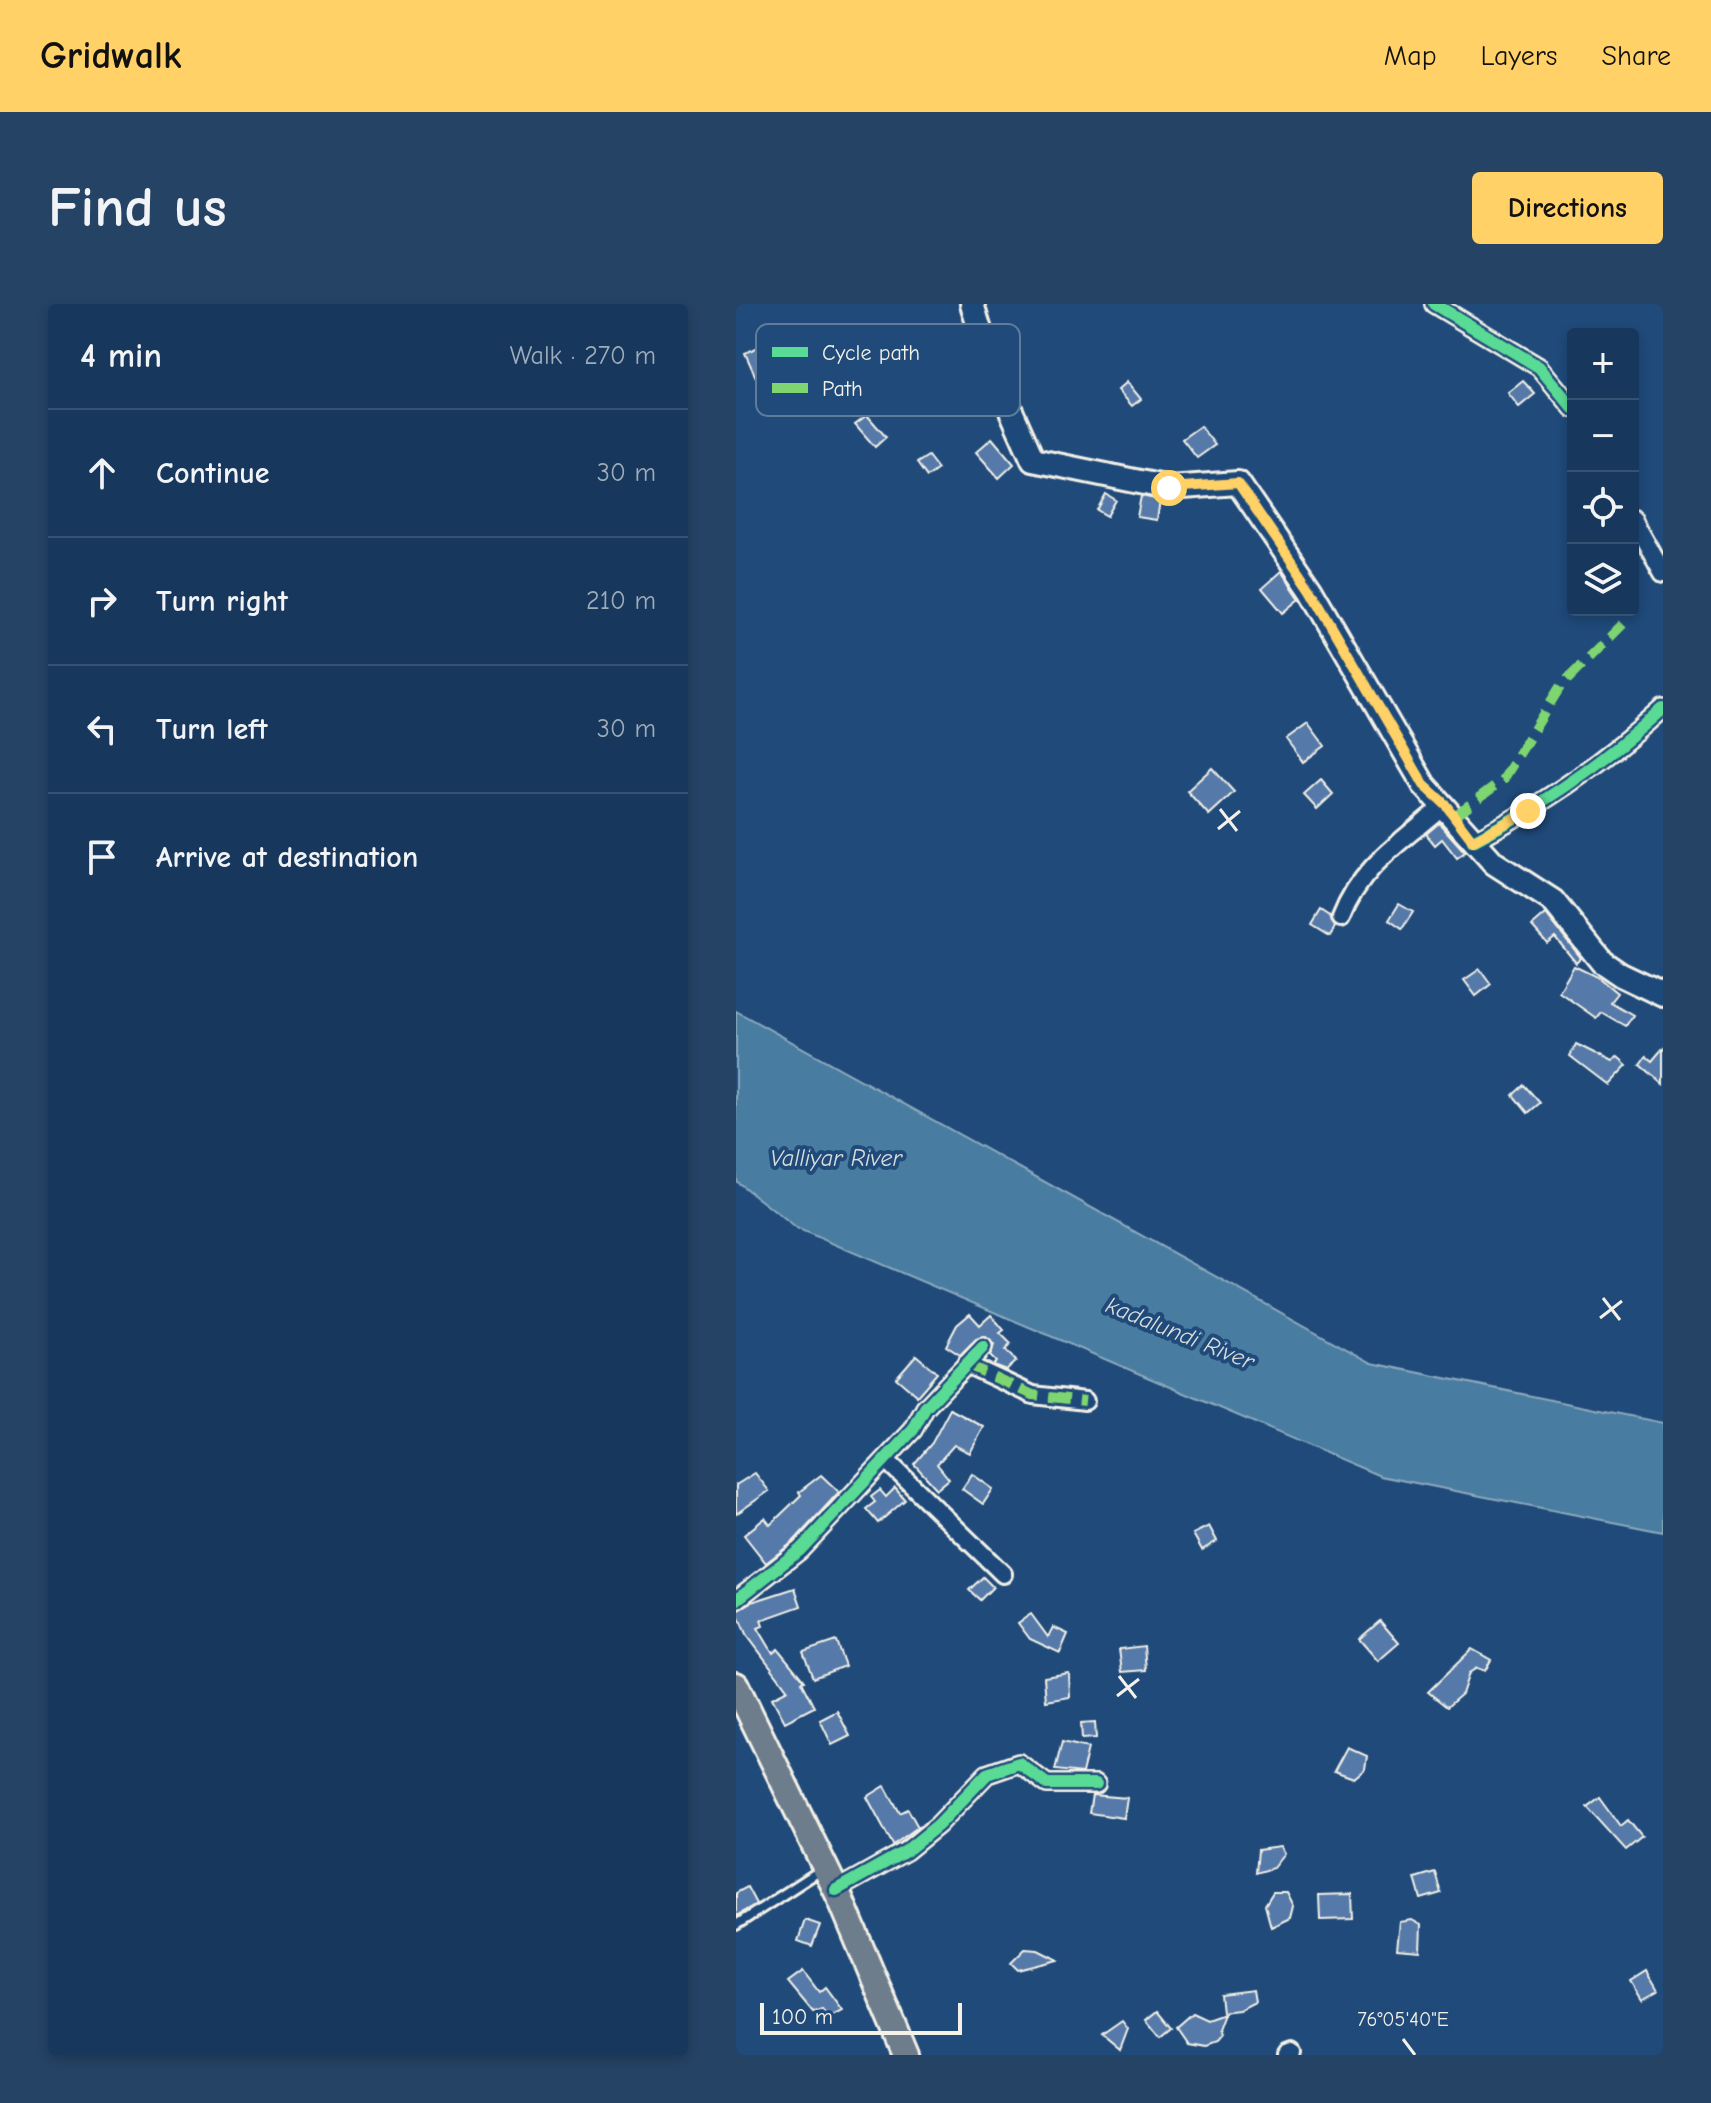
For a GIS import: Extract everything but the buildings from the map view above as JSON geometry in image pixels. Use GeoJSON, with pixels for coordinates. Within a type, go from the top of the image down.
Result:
{"type":"FeatureCollection","features":[{"type":"Feature","properties":{"kind":"main road"},"geometry":{"type":"LineString","coordinates":[[972,304],[978,324]]}},
{"type":"Feature","properties":{"kind":"main road"},"geometry":{"type":"LineString","coordinates":[[1013,416],[1033,460],[1169,488],[1238,483],[1311,590],[1424,785],[1445,804],[1494,863],[1553,901],[1602,962],[1663,995]]}},
{"type":"Feature","properties":{"kind":"main road"},"geometry":{"type":"LineString","coordinates":[[736,1685],[836,1890],[906,2055]]}},
{"type":"Feature","properties":{"kind":"street"},"geometry":{"type":"LineString","coordinates":[[1434,304],[1539,367],[1567,401]]}},
{"type":"Feature","properties":{"kind":"street"},"geometry":{"type":"LineString","coordinates":[[1639,530],[1663,573]]}},
{"type":"Feature","properties":{"kind":"street"},"geometry":{"type":"LineString","coordinates":[[1473,841],[1566,785],[1663,709]]}},
{"type":"Feature","properties":{"kind":"street"},"geometry":{"type":"LineString","coordinates":[[1341,918],[1351,893],[1364,874],[1445,804]]}},
{"type":"Feature","properties":{"kind":"street"},"geometry":{"type":"LineString","coordinates":[[736,1600],[800,1550],[886,1460],[913,1430],[925,1408],[983,1347]]}},
{"type":"Feature","properties":{"kind":"street"},"geometry":{"type":"LineString","coordinates":[[966,1364],[1033,1395],[1085,1401]]}},
{"type":"Feature","properties":{"kind":"street"},"geometry":{"type":"LineString","coordinates":[[886,1460],[1003,1574]]}},
{"type":"Feature","properties":{"kind":"street"},"geometry":{"type":"LineString","coordinates":[[836,1890],[906,1851],[938,1825],[987,1774],[1019,1763],[1047,1784],[1096,1784]]}},
{"type":"Feature","properties":{"kind":"lane"},"geometry":{"type":"LineString","coordinates":[[736,1925],[825,1868]]}},
{"type":"Feature","properties":{"kind":"water","name":"Valliyar River"},"geometry":{"type":"Polygon","coordinates":[[[736,1011],[1372,1363],[1663,1423],[1663,1532],[1380,1476],[796,1228],[736,1181],[736,1011]]]}},
{"type":"Feature","properties":{"kind":"marked path"},"geometry":{"type":"LineString","coordinates":[[1454,816],[1503,780],[1560,687],[1623,624]]}},
{"type":"Feature","properties":{"kind":"marked path"},"geometry":{"type":"LineString","coordinates":[[966,1364],[1033,1395],[1085,1401]]}},
{"type":"Feature","properties":{"kind":"cycle path"},"geometry":{"type":"LineString","coordinates":[[1434,304],[1539,367],[1567,401]]}},
{"type":"Feature","properties":{"kind":"cycle path"},"geometry":{"type":"LineString","coordinates":[[1473,841],[1572,781],[1619,747],[1663,709]]}},
{"type":"Feature","properties":{"kind":"cycle path"},"geometry":{"type":"LineString","coordinates":[[736,1600],[800,1550],[913,1430],[925,1408],[983,1347]]}},
{"type":"Feature","properties":{"kind":"cycle path"},"geometry":{"type":"LineString","coordinates":[[836,1890],[906,1851],[938,1825],[987,1774],[1019,1763],[1047,1784],[1096,1784]]}},
{"type":"Feature","properties":{"kind":"route"},"geometry":{"type":"LineString","coordinates":[[1169,488],[1238,483],[1311,590],[1424,785],[1445,804],[1473,841],[1528,811]]}},
{"type":"Feature","properties":{"kind":"water label","name":"kadalundi River"},"geometry":{"type":"Point","coordinates":[1180,1333]}}]}
